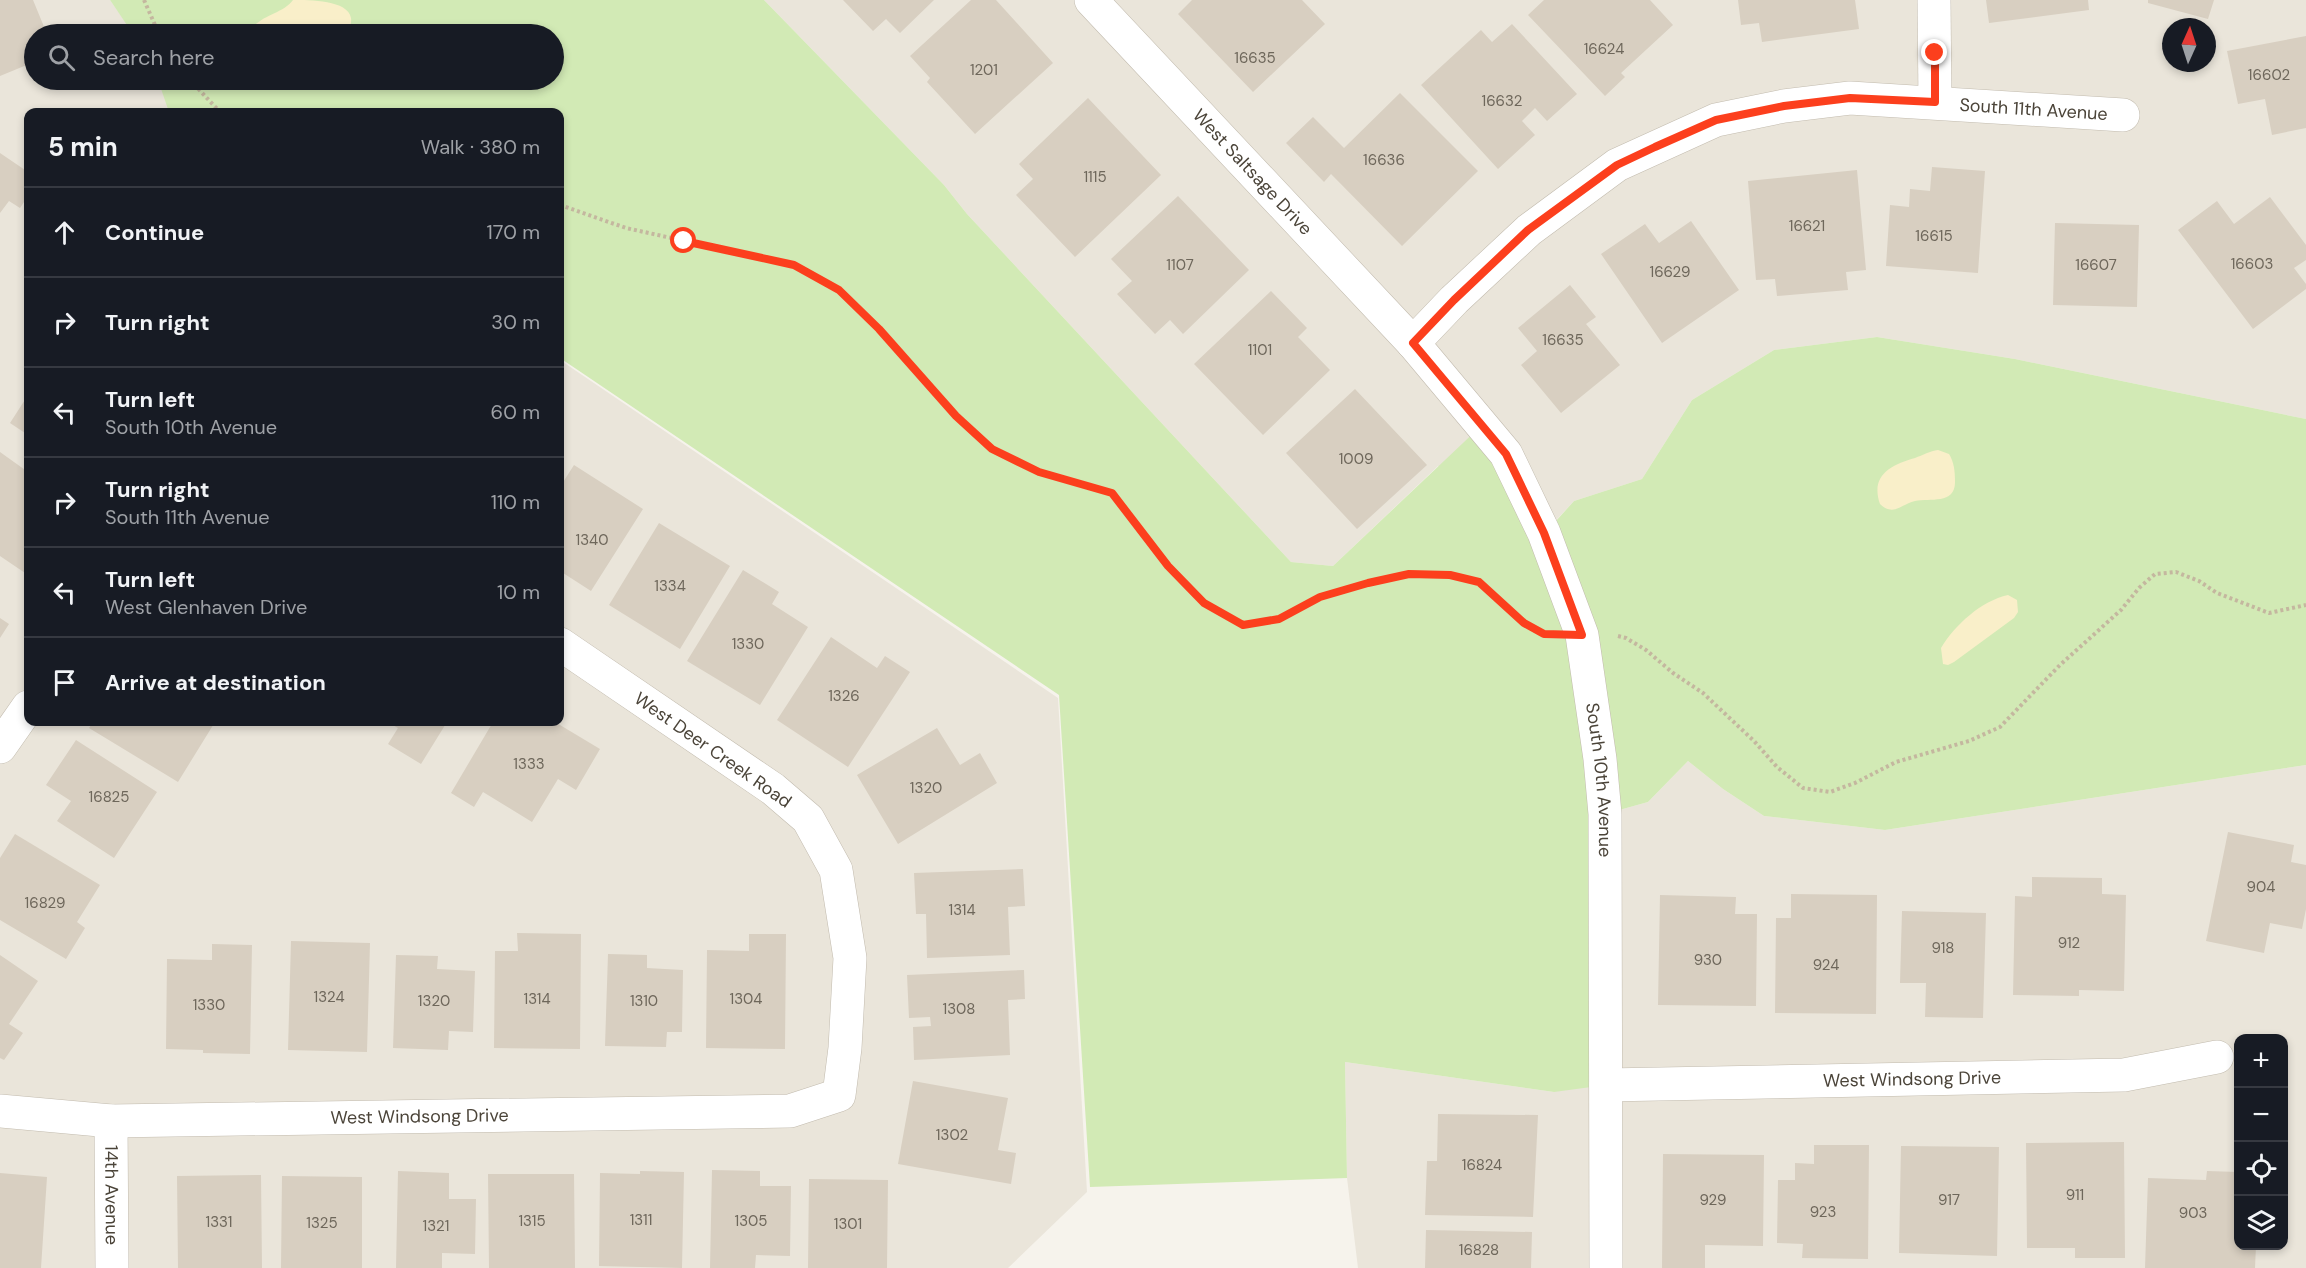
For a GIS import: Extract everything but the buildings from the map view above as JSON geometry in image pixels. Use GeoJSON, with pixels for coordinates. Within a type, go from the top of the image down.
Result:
{"type":"FeatureCollection","features":[{"type":"Feature","properties":{"kind":"street","name":"West Saltsage Drive"},"geometry":{"type":"LineString","coordinates":[[1091,0],[1413,343]]}},
{"type":"Feature","properties":{"kind":"street"},"geometry":{"type":"LineString","coordinates":[[1934,0],[1935,102]]}},
{"type":"Feature","properties":{"kind":"street","name":"South 11th Avenue"},"geometry":{"type":"LineString","coordinates":[[1413,343],[1454,300],[1528,230],[1617,165],[1716,120],[1784,106],[1850,98],[2123,115]]}},
{"type":"Feature","properties":{"kind":"street","name":"South 10th Avenue"},"geometry":{"type":"LineString","coordinates":[[1413,343],[1506,454],[1544,533],[1582,635],[1600,759],[1605,814],[1606,1268]]}},
{"type":"Feature","properties":{"kind":"street","name":"West Deer Creek Road"},"geometry":{"type":"LineString","coordinates":[[564,647],[773,789],[808,819],[836,870],[850,958],[845,1048],[838,1095]]}},
{"type":"Feature","properties":{"kind":"street"},"geometry":{"type":"LineString","coordinates":[[0,747],[24,713]]}},
{"type":"Feature","properties":{"kind":"street","name":"West Windsong Drive"},"geometry":{"type":"LineString","coordinates":[[1605,1085],[2124,1075],[2217,1057]]}},
{"type":"Feature","properties":{"kind":"street","name":"West Windsong Drive"},"geometry":{"type":"LineString","coordinates":[[0,1111],[111,1121],[790,1111],[838,1095]]}},
{"type":"Feature","properties":{"kind":"street","name":"14th Avenue"},"geometry":{"type":"LineString","coordinates":[[111,1121],[112,1268]]}},
{"type":"Feature","properties":{"kind":"path"},"geometry":{"type":"LineString","coordinates":[[144,0],[155,24]]}},
{"type":"Feature","properties":{"kind":"path"},"geometry":{"type":"LineString","coordinates":[[199,90],[215,108]]}},
{"type":"Feature","properties":{"kind":"path"},"geometry":{"type":"LineString","coordinates":[[564,206],[626,228],[794,265],[839,290],[879,329],[956,416],[992,449],[1039,472],[1112,493],[1168,566],[1204,603],[1243,625],[1279,619],[1320,597],[1409,574],[1450,575],[1479,582],[1524,623],[1544,634],[1607,634],[1626,638],[1646,650],[1673,673],[1703,693],[1754,741],[1777,768],[1803,788],[1830,792],[1855,783],[1896,762],[1969,741],[2000,727],[2060,665],[2155,574],[2176,572],[2199,581],[2226,596],[2269,612],[2306,605]]}},
{"type":"Feature","properties":{"kind":"shaded area"},"geometry":{"type":"Polygon","coordinates":[[[0,0],[110,0],[127,24],[24,24],[24,90],[163,90],[170,108],[24,108],[24,726],[564,726],[564,363],[1058,698],[1087,1192],[1008,1268],[0,1268],[0,0]]]}},
{"type":"Feature","properties":{"kind":"shaded area"},"geometry":{"type":"Polygon","coordinates":[[[764,0],[2306,0],[2306,419],[2015,359],[1877,337],[1774,350],[1692,400],[1642,479],[1574,501],[1544,533],[1438,466],[1333,566],[1291,562],[967,214],[944,185],[764,0]]]}},
{"type":"Feature","properties":{"kind":"shaded area"},"geometry":{"type":"Polygon","coordinates":[[[1688,761],[1723,789],[1764,816],[1885,830],[2306,765],[2306,1268],[1358,1268],[1347,1178],[1345,1062],[1554,1092],[1605,814],[1648,802],[1688,761]]]}},
{"type":"Feature","properties":{"kind":"green space"},"geometry":{"type":"Polygon","coordinates":[[[110,0],[764,0],[944,185],[967,214],[1291,562],[1333,566],[1482,425],[1545,533],[1574,501],[1642,479],[1692,400],[1774,350],[1877,337],[2015,359],[2306,419],[2306,765],[1885,830],[1764,816],[1723,789],[1688,761],[1648,802],[1605,814],[1606,1085],[1554,1092],[1345,1062],[1347,1178],[1090,1187],[1059,695],[564,361],[564,108],[168,108],[161,90],[564,90],[564,24],[126,24],[110,0]]]}},
{"type":"Feature","properties":{"kind":"sand"},"geometry":{"type":"Polygon","coordinates":[[[293,0],[336,4],[348,12],[351,18],[350,24],[256,24],[293,0]]]}},
{"type":"Feature","properties":{"kind":"sand"},"geometry":{"type":"Polygon","coordinates":[[[1938,450],[1949,454],[1953,463],[1955,481],[1951,494],[1941,499],[1915,501],[1894,510],[1880,504],[1878,486],[1885,473],[1898,464],[1938,450]]]}},
{"type":"Feature","properties":{"kind":"sand"},"geometry":{"type":"Polygon","coordinates":[[[2008,595],[2017,600],[2018,612],[2014,618],[1954,662],[1948,665],[1943,664],[1941,648],[1961,623],[1979,608],[2008,595]]]}},
{"type":"Feature","properties":{"kind":"route"},"geometry":{"type":"LineString","coordinates":[[684,241],[794,265],[839,290],[879,329],[956,416],[992,449],[1039,472],[1112,493],[1168,566],[1204,603],[1243,625],[1279,619],[1320,597],[1368,583],[1409,574],[1450,575],[1479,582],[1524,623],[1544,634],[1582,635],[1544,533],[1506,454],[1413,343],[1454,300],[1528,230],[1617,165],[1716,120],[1784,106],[1850,98],[1935,102],[1935,53]]}}]}
